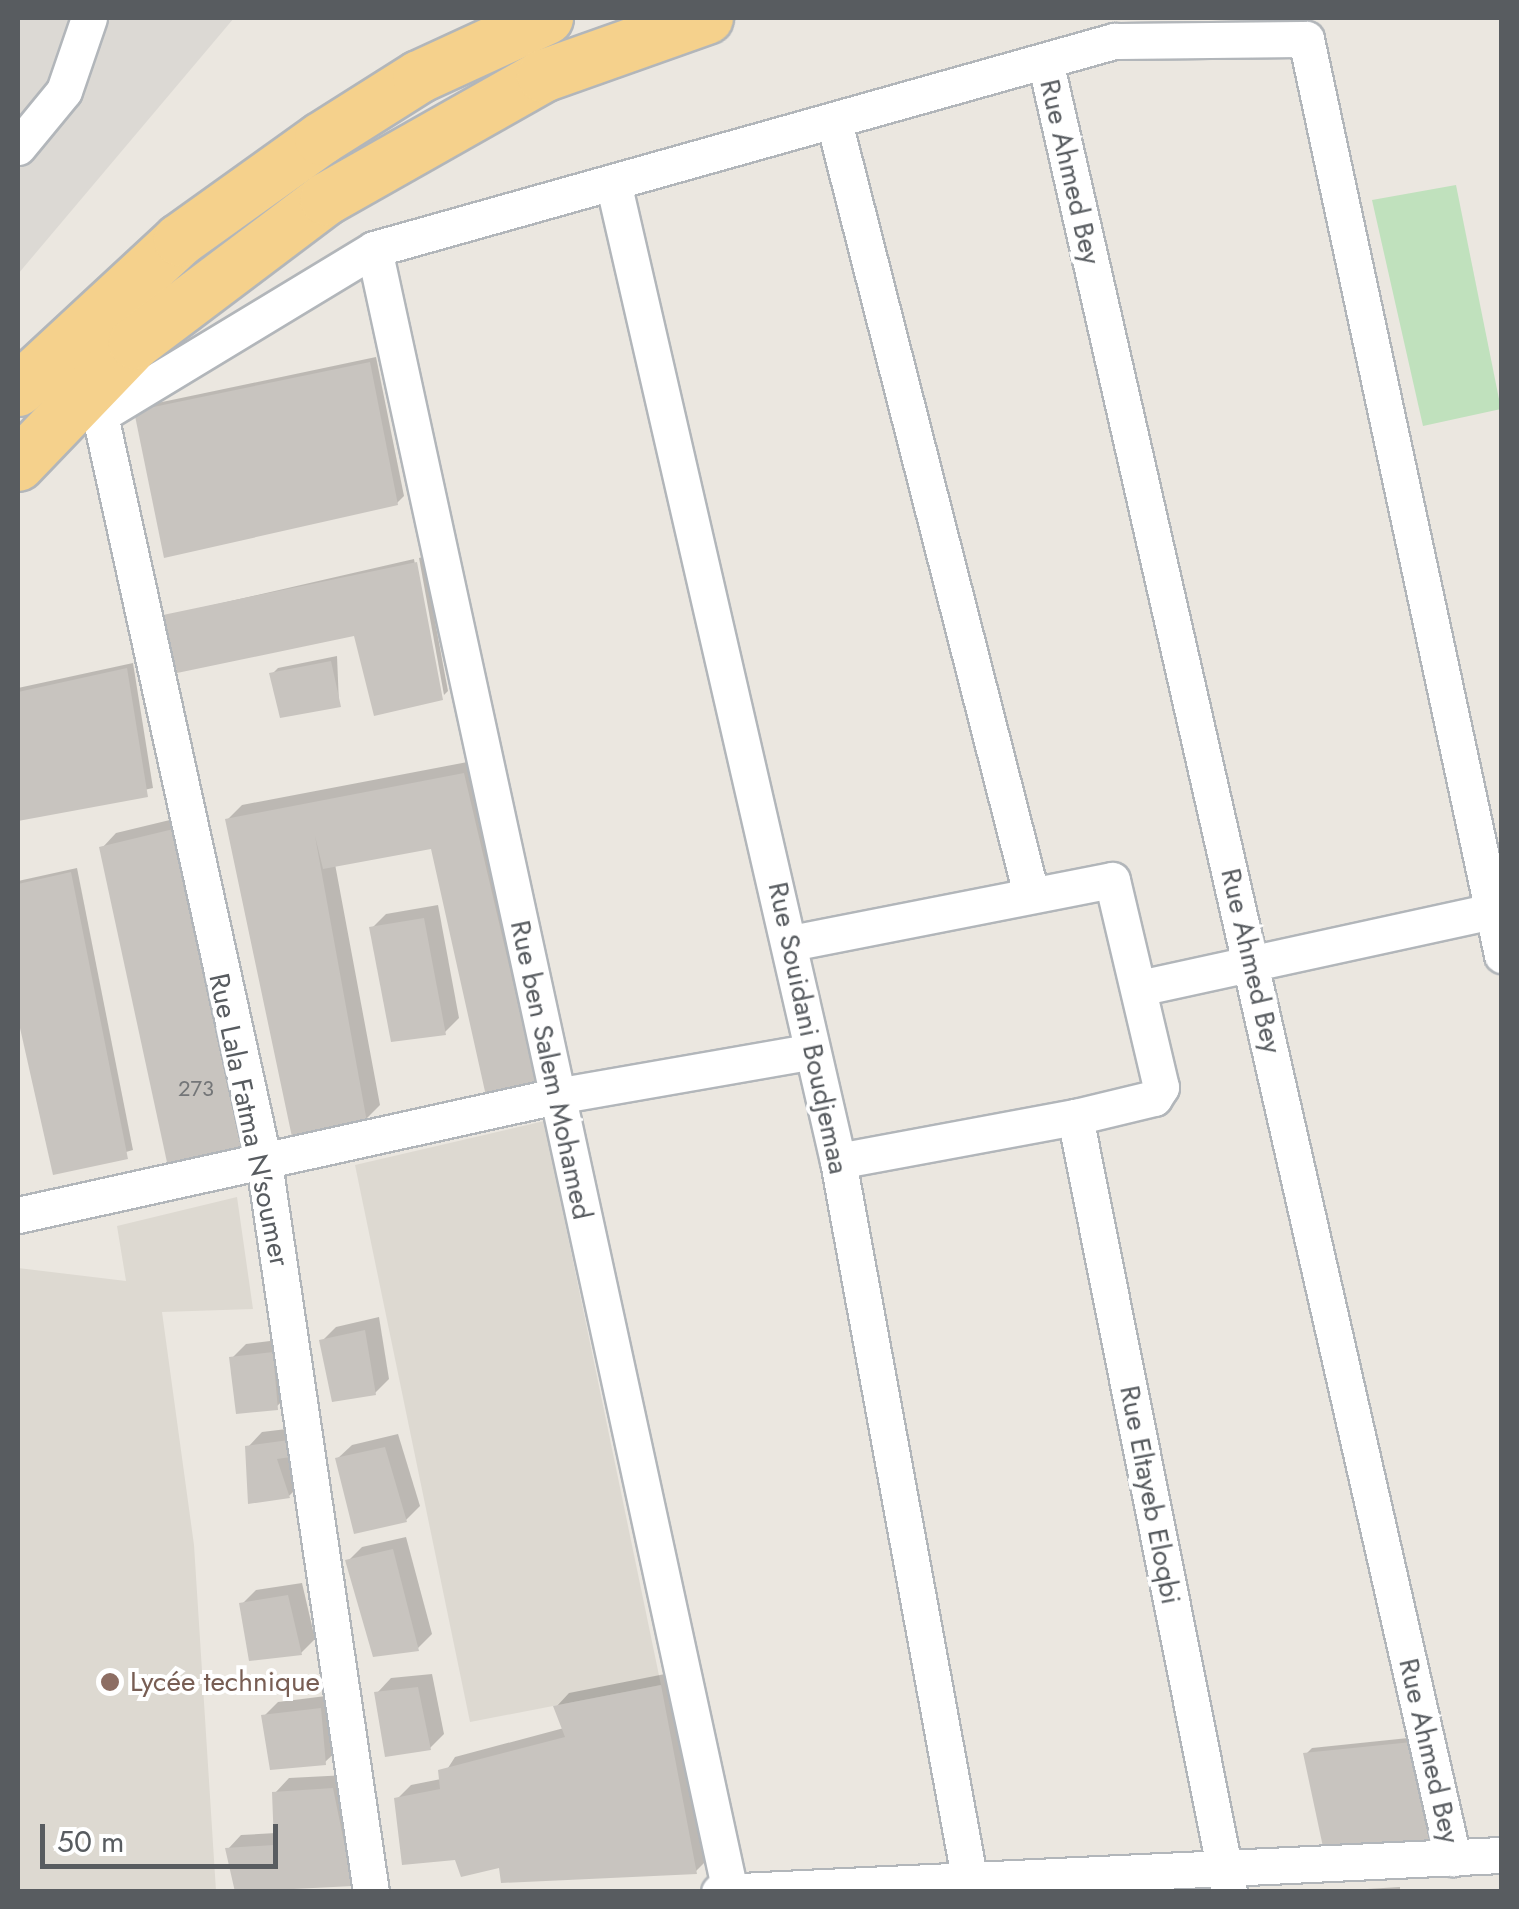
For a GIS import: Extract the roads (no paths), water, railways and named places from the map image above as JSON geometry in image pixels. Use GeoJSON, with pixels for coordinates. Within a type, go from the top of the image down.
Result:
{"type":"FeatureCollection","features":[{"type":"Feature","properties":{"kind":"highway"},"geometry":{"type":"LineString","coordinates":[[18,390],[180,240],[320,139],[419,78],[547,18]]}},
{"type":"Feature","properties":{"kind":"highway"},"geometry":{"type":"LineString","coordinates":[[18,465],[135,343],[326,199],[543,76],[707,18]]}},
{"type":"Feature","properties":{"kind":"street"},"geometry":{"type":"LineString","coordinates":[[18,147],[64,91],[89,18]]}},
{"type":"Feature","properties":{"kind":"street"},"geometry":{"type":"LineString","coordinates":[[374,249],[1046,65],[1114,41],[1306,39],[1502,956]]}},
{"type":"Feature","properties":{"kind":"street","name":"Rue Ahmed Bey"},"geometry":{"type":"LineString","coordinates":[[1046,65],[1454,1858]]}},
{"type":"Feature","properties":{"kind":"street"},"geometry":{"type":"LineString","coordinates":[[834,122],[1030,890]]}},
{"type":"Feature","properties":{"kind":"street","name":"Rue Souidani Boudjemaa"},"geometry":{"type":"LineString","coordinates":[[613,182],[791,942],[808,1052],[838,1160],[970,1882]]}},
{"type":"Feature","properties":{"kind":"street","name":"Rue Lala Fatma N'soumer"},"geometry":{"type":"LineString","coordinates":[[370,1892],[264,1164],[100,416],[374,249]]}},
{"type":"Feature","properties":{"kind":"street","name":"Rue ben Salem Mohamed"},"geometry":{"type":"LineString","coordinates":[[374,249],[730,1891]]}},
{"type":"Feature","properties":{"kind":"street"},"geometry":{"type":"LineString","coordinates":[[791,942],[1030,890],[1112,880],[1139,988],[1159,1094],[1075,1117],[838,1160]]}},
{"type":"Feature","properties":{"kind":"street"},"geometry":{"type":"LineString","coordinates":[[1139,988],[1492,911]]}},
{"type":"Feature","properties":{"kind":"street"},"geometry":{"type":"LineString","coordinates":[[18,1215],[264,1164],[556,1096],[808,1052]]}},
{"type":"Feature","properties":{"kind":"street","name":"Rue Eltayeb Eloqbi"},"geometry":{"type":"LineString","coordinates":[[1075,1117],[1227,1882]]}},
{"type":"Feature","properties":{"kind":"street"},"geometry":{"type":"LineString","coordinates":[[719,1892],[970,1882],[1272,1882],[1502,1855]]}},
{"type":"Feature","properties":{"kind":"place","name":"Lycée technique"},"geometry":{"type":"Point","coordinates":[110,1682]}}]}
